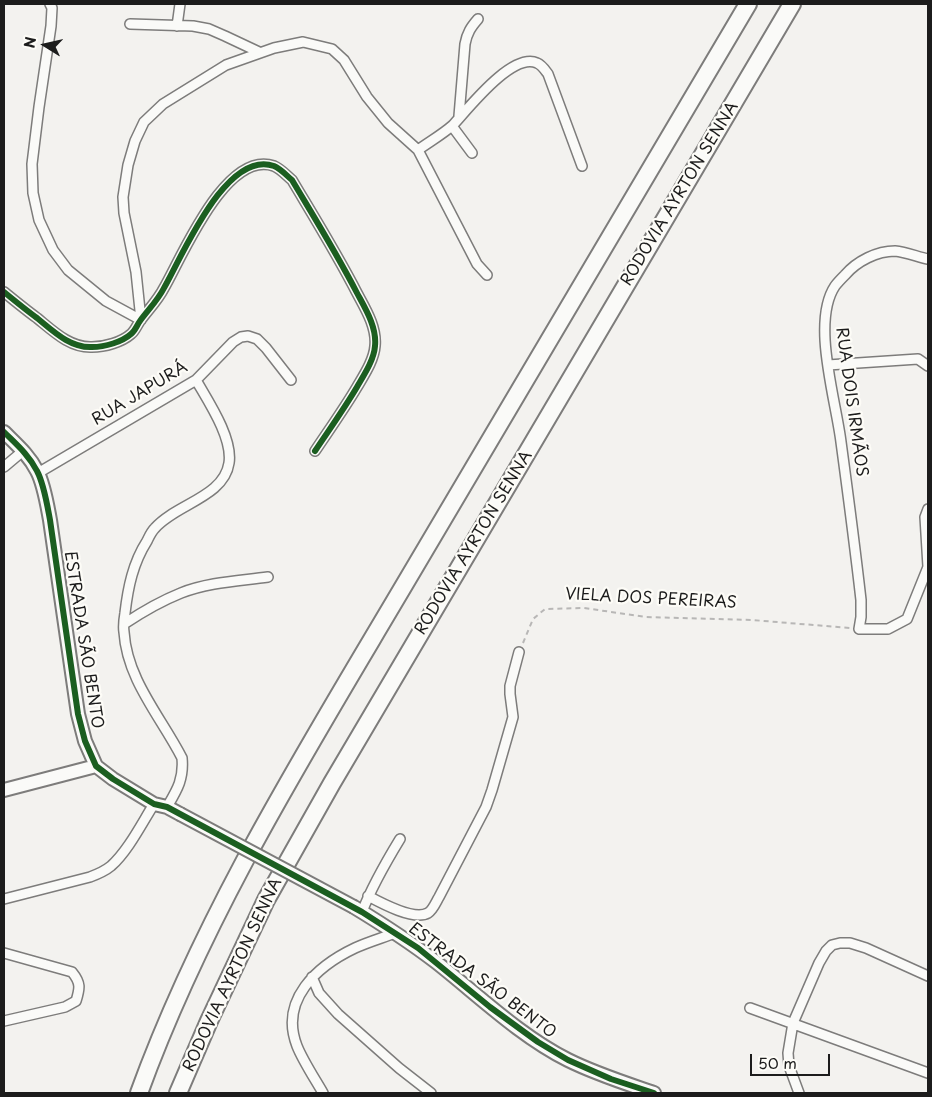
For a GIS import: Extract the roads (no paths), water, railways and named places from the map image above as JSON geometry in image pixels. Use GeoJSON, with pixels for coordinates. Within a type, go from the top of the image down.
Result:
{"type":"FeatureCollection","features":[{"type":"Feature","properties":{"kind":"highway"},"geometry":{"type":"LineString","coordinates":[[139,1093],[177,999],[202,944],[232,883],[306,750],[748,4]]}},
{"type":"Feature","properties":{"kind":"highway","name":"RODOVIA AYRTON SENNA"},"geometry":{"type":"LineString","coordinates":[[178,1093],[209,1021],[271,892],[792,4]]}},
{"type":"Feature","properties":{"kind":"street"},"geometry":{"type":"LineString","coordinates":[[50,4],[52,8],[51,26],[32,164],[33,193],[39,220],[53,250],[68,270],[106,301],[141,320]]}},
{"type":"Feature","properties":{"kind":"street"},"geometry":{"type":"LineString","coordinates":[[176,26],[180,4]]}},
{"type":"Feature","properties":{"kind":"street"},"geometry":{"type":"LineString","coordinates":[[460,116],[465,44],[467,34],[478,19]]}},
{"type":"Feature","properties":{"kind":"street"},"geometry":{"type":"LineString","coordinates":[[130,24],[193,26],[209,29],[259,52]]}},
{"type":"Feature","properties":{"kind":"street"},"geometry":{"type":"LineString","coordinates":[[141,320],[136,272],[124,214],[123,197],[128,165],[135,141],[144,122],[163,104],[226,65],[259,52],[303,42],[332,49],[344,60],[367,97],[388,123],[418,150],[476,264],[488,275]]}},
{"type":"Feature","properties":{"kind":"street"},"geometry":{"type":"LineString","coordinates":[[418,150],[452,126],[492,82],[521,62],[530,61],[538,63],[548,74],[582,166]]}},
{"type":"Feature","properties":{"kind":"street"},"geometry":{"type":"LineString","coordinates":[[452,126],[472,153]]}},
{"type":"Feature","properties":{"kind":"street"},"geometry":{"type":"LineString","coordinates":[[4,292],[61,337],[79,346],[93,348],[120,341],[131,334],[153,306],[200,220],[215,198],[232,180],[245,170],[260,165],[273,166],[292,180],[341,262],[370,318],[375,336],[376,346],[364,375],[315,451]]}},
{"type":"Feature","properties":{"kind":"street","name":"RUA DOIS IRMÃOS"},"geometry":{"type":"LineString","coordinates":[[928,259],[896,251],[881,253],[867,258],[851,268],[835,287],[827,305],[824,323],[826,350],[841,440],[862,600],[859,629],[888,629],[907,619],[928,567],[925,517],[928,509]]}},
{"type":"Feature","properties":{"kind":"street","name":"RUA JAPURÁ"},"geometry":{"type":"LineString","coordinates":[[38,473],[196,380],[233,342],[241,337],[248,336],[257,339],[290,380]]}},
{"type":"Feature","properties":{"kind":"street"},"geometry":{"type":"LineString","coordinates":[[828,365],[918,359],[928,366]]}},
{"type":"Feature","properties":{"kind":"street"},"geometry":{"type":"LineString","coordinates":[[167,807],[181,781],[182,758],[144,694],[134,672],[127,649],[124,624],[128,589],[135,565],[154,528],[172,513],[205,495],[220,484],[227,473],[230,462],[229,448],[224,431],[196,380]]}},
{"type":"Feature","properties":{"kind":"street","name":"ESTRADA SÃO BENTO"},"geometry":{"type":"LineString","coordinates":[[4,432],[31,461],[38,473],[50,520],[78,714],[85,741],[96,766],[113,779],[154,804],[167,807],[358,909],[418,948],[490,1007],[538,1042],[568,1060],[611,1079],[654,1093]]}},
{"type":"Feature","properties":{"kind":"street"},"geometry":{"type":"LineString","coordinates":[[4,467],[22,451]]}},
{"type":"Feature","properties":{"kind":"street"},"geometry":{"type":"LineString","coordinates":[[124,624],[156,604],[183,592],[210,585],[268,577]]}},
{"type":"Feature","properties":{"kind":"street"},"geometry":{"type":"LineString","coordinates":[[368,896],[394,909],[418,915],[430,912],[486,807],[492,790],[513,717],[510,686],[519,652]]}},
{"type":"Feature","properties":{"kind":"street"},"geometry":{"type":"LineString","coordinates":[[4,790],[96,766]]}},
{"type":"Feature","properties":{"kind":"street"},"geometry":{"type":"LineString","coordinates":[[4,899],[90,877],[101,872],[122,854],[154,804]]}},
{"type":"Feature","properties":{"kind":"street"},"geometry":{"type":"LineString","coordinates":[[358,909],[368,896],[400,838]]}},
{"type":"Feature","properties":{"kind":"street"},"geometry":{"type":"LineString","coordinates":[[323,1093],[297,1045],[292,1024],[292,1011],[298,997],[312,977],[328,964],[349,951],[395,933]]}},
{"type":"Feature","properties":{"kind":"street"},"geometry":{"type":"LineString","coordinates":[[799,1093],[790,1066],[788,1053],[792,1023],[819,963],[832,945],[840,942],[866,948],[928,976]]}},
{"type":"Feature","properties":{"kind":"street"},"geometry":{"type":"LineString","coordinates":[[4,953],[72,972],[78,980],[79,992],[76,1001],[65,1007],[4,1021]]}},
{"type":"Feature","properties":{"kind":"street"},"geometry":{"type":"LineString","coordinates":[[312,977],[319,993],[338,1014],[399,1068],[431,1093]]}},
{"type":"Feature","properties":{"kind":"street"},"geometry":{"type":"LineString","coordinates":[[750,1008],[928,1073]]}}]}
